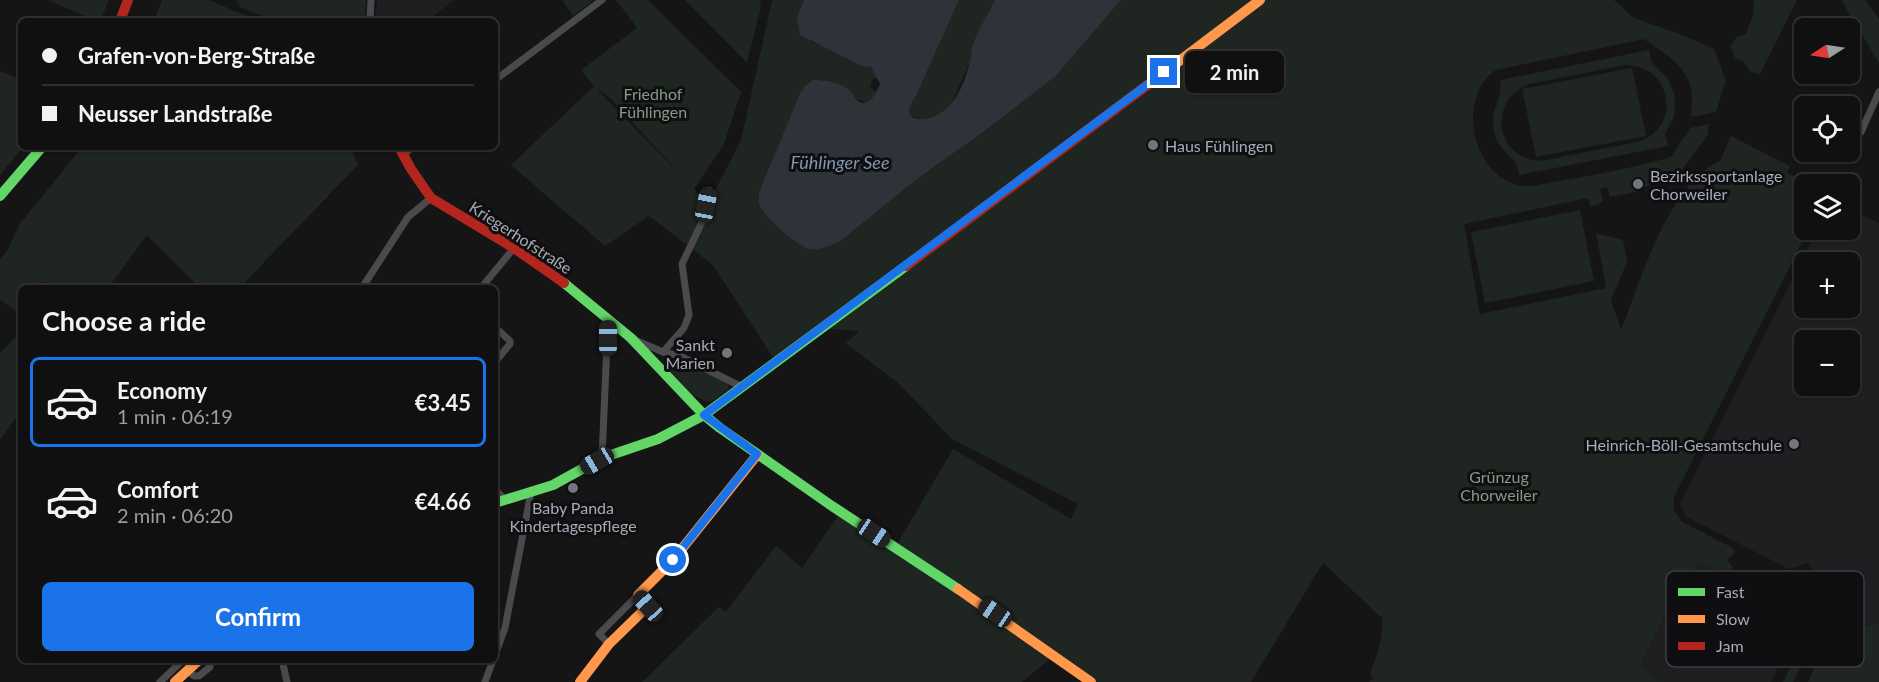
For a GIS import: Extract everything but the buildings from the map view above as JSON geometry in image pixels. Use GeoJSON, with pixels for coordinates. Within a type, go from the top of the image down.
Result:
{"type":"FeatureCollection","features":[{"type":"Feature","properties":{"kind":"street"},"geometry":{"type":"LineString","coordinates":[[121,18],[128,0]]}},
{"type":"Feature","properties":{"kind":"street"},"geometry":{"type":"LineString","coordinates":[[370,0],[370,18]]}},
{"type":"Feature","properties":{"kind":"street"},"geometry":{"type":"LineString","coordinates":[[498,78],[602,0]]}},
{"type":"Feature","properties":{"kind":"street"},"geometry":{"type":"LineString","coordinates":[[500,501],[562,481],[602,458],[658,439],[704,415],[1260,0]]}},
{"type":"Feature","properties":{"kind":"street"},"geometry":{"type":"LineString","coordinates":[[1861,132],[1879,92]]}},
{"type":"Feature","properties":{"kind":"street"},"geometry":{"type":"LineString","coordinates":[[0,196],[39,150]]}},
{"type":"Feature","properties":{"kind":"street","name":"Kriegerhofstraße"},"geometry":{"type":"LineString","coordinates":[[401,151],[431,198],[514,248],[568,286],[632,338],[704,415],[757,454],[985,606],[1091,682]]}},
{"type":"Feature","properties":{"kind":"street"},"geometry":{"type":"LineString","coordinates":[[663,352],[687,323],[689,315],[682,264],[703,220],[709,190]]}},
{"type":"Feature","properties":{"kind":"street"},"geometry":{"type":"LineString","coordinates":[[364,285],[408,217],[431,198]]}},
{"type":"Feature","properties":{"kind":"street"},"geometry":{"type":"LineString","coordinates":[[483,285],[514,248]]}},
{"type":"Feature","properties":{"kind":"street"},"geometry":{"type":"LineString","coordinates":[[602,458],[608,320]]}},
{"type":"Feature","properties":{"kind":"street"},"geometry":{"type":"LineString","coordinates":[[498,330],[510,340],[510,344],[498,355]]}},
{"type":"Feature","properties":{"kind":"street","name":"Kriegerhofstraße"},"geometry":{"type":"LineString","coordinates":[[632,338],[663,352],[680,356],[742,387]]}},
{"type":"Feature","properties":{"kind":"street"},"geometry":{"type":"LineString","coordinates":[[580,682],[609,644],[648,606],[638,595],[673,560],[757,454]]}},
{"type":"Feature","properties":{"kind":"street"},"geometry":{"type":"LineString","coordinates":[[498,647],[505,628],[531,492]]}},
{"type":"Feature","properties":{"kind":"street"},"geometry":{"type":"LineString","coordinates":[[160,682],[183,674],[196,663]]}},
{"type":"Feature","properties":{"kind":"street"},"geometry":{"type":"LineString","coordinates":[[193,682],[210,667],[210,663]]}},
{"type":"Feature","properties":{"kind":"street"},"geometry":{"type":"LineString","coordinates":[[283,663],[287,682]]}},
{"type":"Feature","properties":{"kind":"street"},"geometry":{"type":"LineString","coordinates":[[485,682],[492,663]]}},
{"type":"Feature","properties":{"kind":"street"},"geometry":{"type":"LineString","coordinates":[[183,674],[199,676]]}},
{"type":"Feature","properties":{"kind":"shaded area"},"geometry":{"type":"Polygon","coordinates":[[[377,0],[454,0],[431,18],[375,18],[377,0]]]}},
{"type":"Feature","properties":{"kind":"shaded area","name":"Heinrich-Böll-Gesamtschule"},"geometry":{"type":"Polygon","coordinates":[[[1860,214],[1879,223],[1879,623],[1864,627],[1864,571],[1814,571],[1808,563],[1789,569],[1685,516],[1680,503],[1794,276],[1794,318],[1860,318],[1860,252],[1806,252],[1812,240],[1860,240],[1860,214]]]}},
{"type":"Feature","properties":{"kind":"shaded area"},"geometry":{"type":"Polygon","coordinates":[[[1700,563],[1714,570],[1722,568],[1728,571],[1695,571],[1700,563]]]}},
{"type":"Feature","properties":{"kind":"shaded area"},"geometry":{"type":"Polygon","coordinates":[[[1666,614],[1666,667],[1778,667],[1771,682],[1658,682],[1641,664],[1666,614]]]}},
{"type":"Feature","properties":{"kind":"green space"},"geometry":{"type":"Polygon","coordinates":[[[48,0],[109,0],[101,18],[89,18],[48,0]]]}},
{"type":"Feature","properties":{"kind":"green space"},"geometry":{"type":"Polygon","coordinates":[[[162,0],[209,0],[252,18],[155,18],[162,0]]]}},
{"type":"Feature","properties":{"kind":"green space"},"geometry":{"type":"Polygon","coordinates":[[[236,0],[366,0],[365,18],[268,18],[240,7],[236,0]]]}},
{"type":"Feature","properties":{"kind":"green space"},"geometry":{"type":"Polygon","coordinates":[[[562,0],[594,0],[573,16],[562,0]]]}},
{"type":"Feature","properties":{"kind":"green space"},"geometry":{"type":"Polygon","coordinates":[[[616,0],[648,0],[741,92],[724,144],[694,189],[708,204],[741,140],[772,0],[804,0],[797,16],[810,41],[871,67],[878,78],[873,79],[870,86],[876,92],[873,99],[867,103],[856,99],[841,85],[820,80],[792,113],[758,198],[759,205],[768,217],[831,246],[842,240],[917,179],[1056,76],[1121,0],[1614,0],[1634,18],[1714,49],[1726,80],[1716,112],[1691,117],[1692,92],[1689,80],[1673,60],[1644,39],[1496,70],[1482,84],[1473,111],[1476,140],[1492,170],[1511,183],[1534,186],[1642,165],[1671,157],[1690,128],[1709,124],[1708,135],[1681,171],[1632,193],[1610,197],[1607,187],[1600,189],[1603,202],[1590,207],[1588,198],[1464,224],[1480,314],[1606,288],[1596,233],[1623,240],[1627,262],[1611,300],[1621,330],[1647,261],[1671,211],[1685,190],[1702,173],[1720,161],[1731,136],[1790,166],[1787,173],[1794,176],[1794,240],[1803,240],[1797,252],[1794,252],[1794,258],[1674,497],[1674,510],[1682,522],[1731,547],[1736,552],[1727,560],[1733,567],[1731,571],[1722,568],[1714,570],[1699,563],[1695,571],[1666,571],[1666,616],[1641,664],[1658,682],[1369,682],[1373,678],[1370,674],[1382,632],[1382,618],[1323,563],[1251,682],[1094,682],[896,546],[953,449],[1071,519],[1078,504],[952,439],[898,383],[846,343],[859,331],[817,328],[776,362],[713,265],[649,216],[605,246],[511,165],[594,86],[581,70],[637,28],[616,0]],[[598,90],[687,182],[611,99],[598,90]]]}},
{"type":"Feature","properties":{"kind":"green space"},"geometry":{"type":"Polygon","coordinates":[[[685,0],[760,0],[761,7],[747,63],[685,0]]]}},
{"type":"Feature","properties":{"kind":"green space"},"geometry":{"type":"Polygon","coordinates":[[[959,0],[995,0],[973,44],[970,61],[952,103],[942,113],[931,117],[920,119],[911,116],[908,106],[916,96],[959,0]]]}},
{"type":"Feature","properties":{"kind":"green space"},"geometry":{"type":"Polygon","coordinates":[[[1754,0],[1797,0],[1760,74],[1751,72],[1744,62],[1735,58],[1730,46],[1738,36],[1746,34],[1753,15],[1754,0]]]}},
{"type":"Feature","properties":{"kind":"green space"},"geometry":{"type":"Polygon","coordinates":[[[1841,0],[1865,0],[1879,19],[1879,63],[1860,32],[1860,18],[1852,18],[1841,0]]]}},
{"type":"Feature","properties":{"kind":"green space"},"geometry":{"type":"Polygon","coordinates":[[[1649,50],[1652,63],[1668,79],[1675,96],[1674,117],[1665,134],[1668,146],[1519,175],[1516,163],[1499,144],[1494,131],[1493,116],[1500,93],[1500,80],[1649,50]],[[1625,65],[1530,84],[1517,90],[1508,100],[1503,111],[1504,136],[1510,147],[1520,155],[1534,160],[1552,159],[1638,142],[1652,134],[1662,124],[1666,111],[1666,98],[1662,85],[1653,75],[1641,68],[1625,65]]]}},
{"type":"Feature","properties":{"kind":"green space"},"geometry":{"type":"Polygon","coordinates":[[[1632,68],[1646,136],[1536,157],[1522,89],[1632,68]]]}},
{"type":"Feature","properties":{"kind":"green space"},"geometry":{"type":"Polygon","coordinates":[[[0,71],[18,79],[18,150],[21,150],[0,175],[0,71]]]}},
{"type":"Feature","properties":{"kind":"green space"},"geometry":{"type":"Polygon","coordinates":[[[80,150],[351,150],[358,165],[242,285],[197,285],[147,235],[110,285],[51,285],[46,282],[44,285],[18,285],[18,312],[0,300],[0,259],[7,251],[19,225],[80,150]]]}},
{"type":"Feature","properties":{"kind":"green space"},"geometry":{"type":"Polygon","coordinates":[[[1580,210],[1594,281],[1485,303],[1471,232],[1580,210]]]}},
{"type":"Feature","properties":{"kind":"green space"},"geometry":{"type":"Polygon","coordinates":[[[18,334],[18,415],[0,440],[0,353],[18,334]]]}},
{"type":"Feature","properties":{"kind":"green space"},"geometry":{"type":"Polygon","coordinates":[[[673,360],[682,360],[728,384],[729,389],[709,402],[694,395],[692,397],[666,366],[673,360]]]}},
{"type":"Feature","properties":{"kind":"green space"},"geometry":{"type":"Polygon","coordinates":[[[838,516],[973,602],[1051,658],[1022,682],[642,682],[719,607],[726,612],[776,546],[802,568],[838,516]]]}},
{"type":"Feature","properties":{"kind":"green space"},"geometry":{"type":"Polygon","coordinates":[[[1879,623],[1879,682],[1808,682],[1814,667],[1864,667],[1864,627],[1879,623]]]}},
{"type":"Feature","properties":{"kind":"green space"},"geometry":{"type":"Polygon","coordinates":[[[1791,667],[1800,667],[1793,682],[1783,682],[1791,667]]]}},
{"type":"Feature","properties":{"kind":"water","name":"Fühlinger See"},"geometry":{"type":"Polygon","coordinates":[[[804,0],[959,0],[909,110],[911,116],[920,119],[940,113],[955,99],[964,80],[973,43],[995,0],[1121,0],[1056,76],[917,179],[842,240],[827,247],[811,249],[798,243],[782,230],[767,216],[758,202],[762,185],[799,96],[805,86],[813,80],[822,80],[841,85],[858,101],[866,103],[872,98],[880,84],[871,67],[862,66],[800,35],[797,16],[804,0]]]}},
{"type":"Feature","properties":{"kind":"traffic: fast"},"geometry":{"type":"LineString","coordinates":[[0,196],[39,150]]}},
{"type":"Feature","properties":{"kind":"traffic: fast"},"geometry":{"type":"LineString","coordinates":[[498,502],[553,485],[602,458],[658,439],[704,415],[906,266]]}},
{"type":"Feature","properties":{"kind":"traffic: fast"},"geometry":{"type":"LineString","coordinates":[[564,283],[631,338],[704,415],[720,428],[832,506],[958,589]]}},
{"type":"Feature","properties":{"kind":"traffic: slow"},"geometry":{"type":"LineString","coordinates":[[1174,65],[1260,0]]}},
{"type":"Feature","properties":{"kind":"traffic: slow"},"geometry":{"type":"LineString","coordinates":[[580,682],[609,644],[648,606],[638,595],[673,560],[757,455]]}},
{"type":"Feature","properties":{"kind":"traffic: slow"},"geometry":{"type":"LineString","coordinates":[[958,589],[1091,682]]}},
{"type":"Feature","properties":{"kind":"traffic: slow"},"geometry":{"type":"LineString","coordinates":[[175,682],[196,663]]}},
{"type":"Feature","properties":{"kind":"traffic: jam"},"geometry":{"type":"LineString","coordinates":[[121,18],[128,0]]}},
{"type":"Feature","properties":{"kind":"traffic: jam"},"geometry":{"type":"LineString","coordinates":[[906,266],[1174,65]]}},
{"type":"Feature","properties":{"kind":"traffic: jam"},"geometry":{"type":"LineString","coordinates":[[401,150],[431,198],[514,248],[564,283]]}},
{"type":"Feature","properties":{"kind":"place","name":"Haus Fühlingen"},"geometry":{"type":"Point","coordinates":[1153,145]}},
{"type":"Feature","properties":{"kind":"place","name":"Bezirkssportanlage Chorweiler"},"geometry":{"type":"Point","coordinates":[1638,184]}},
{"type":"Feature","properties":{"kind":"place","name":"Sankt Marien"},"geometry":{"type":"Point","coordinates":[727,353]}},
{"type":"Feature","properties":{"kind":"place","name":"Heinrich-Böll-Gesamtschule"},"geometry":{"type":"Point","coordinates":[1794,444]}},
{"type":"Feature","properties":{"kind":"place","name":"Baby Panda Kindertagespflege"},"geometry":{"type":"Point","coordinates":[573,488]}},
{"type":"Feature","properties":{"kind":"route"},"geometry":{"type":"LineString","coordinates":[[673,560],[757,454],[704,415],[1164,72]]}},
{"type":"Feature","properties":{"kind":"park label","name":"Friedhof Fühlingen"},"geometry":{"type":"Point","coordinates":[653,102]}},
{"type":"Feature","properties":{"kind":"park label","name":"Grünzug Chorweiler"},"geometry":{"type":"Point","coordinates":[1499,485]}}]}
